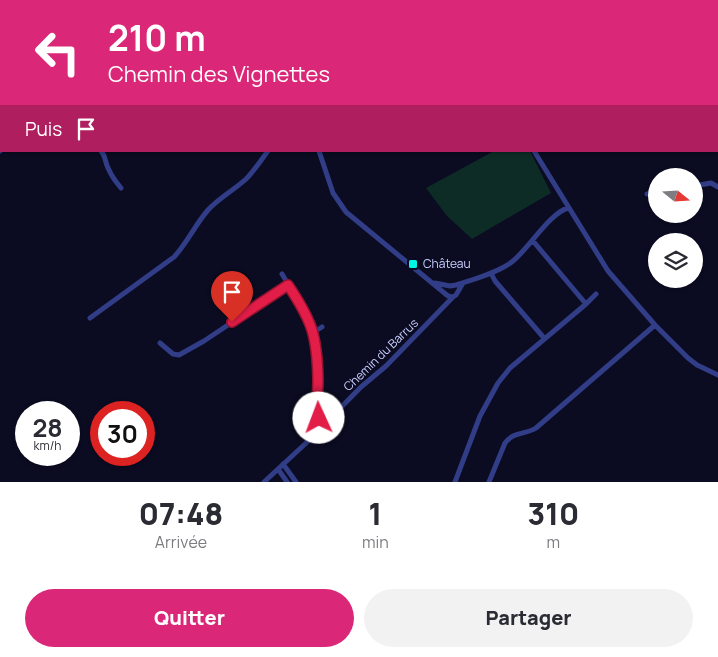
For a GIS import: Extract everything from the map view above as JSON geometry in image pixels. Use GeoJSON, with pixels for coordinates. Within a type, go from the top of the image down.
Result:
{"type":"FeatureCollection","features":[{"type":"Feature","properties":{"kind":"street"},"geometry":{"type":"LineString","coordinates":[[102,152],[111,175],[121,188]]}},
{"type":"Feature","properties":{"kind":"street"},"geometry":{"type":"LineString","coordinates":[[90,318],[174,257],[181,250],[194,227],[209,209],[223,195],[248,177],[267,152]]}},
{"type":"Feature","properties":{"kind":"street"},"geometry":{"type":"LineString","coordinates":[[319,152],[333,192],[346,212],[449,294]]}},
{"type":"Feature","properties":{"kind":"street"},"geometry":{"type":"LineString","coordinates":[[535,152],[608,272],[655,326],[688,358],[717,374]]}},
{"type":"Feature","properties":{"kind":"street"},"geometry":{"type":"LineString","coordinates":[[703,184],[711,183],[718,187]]}},
{"type":"Feature","properties":{"kind":"street"},"geometry":{"type":"LineString","coordinates":[[449,294],[446,288],[451,285],[463,283],[504,268],[514,260],[560,211],[568,208]]}},
{"type":"Feature","properties":{"kind":"street"},"geometry":{"type":"LineString","coordinates":[[532,241],[586,304]]}},
{"type":"Feature","properties":{"kind":"street"},"geometry":{"type":"LineString","coordinates":[[490,273],[544,338]]}},
{"type":"Feature","properties":{"kind":"street"},"geometry":{"type":"LineString","coordinates":[[282,274],[311,322],[314,332],[318,353],[318,413],[323,426]]}},
{"type":"Feature","properties":{"kind":"street"},"geometry":{"type":"LineString","coordinates":[[432,282],[451,285],[456,287],[457,291]]}},
{"type":"Feature","properties":{"kind":"street"},"geometry":{"type":"LineString","coordinates":[[449,294],[457,291],[463,283]]}},
{"type":"Feature","properties":{"kind":"street"},"geometry":{"type":"LineString","coordinates":[[160,343],[173,354],[179,355],[204,341],[288,285]]}},
{"type":"Feature","properties":{"kind":"street","name":"Chemin du Barrus"},"geometry":{"type":"LineString","coordinates":[[264,482],[361,387],[386,366],[446,303],[449,294]]}},
{"type":"Feature","properties":{"kind":"street"},"geometry":{"type":"LineString","coordinates":[[455,482],[480,416],[498,383],[510,368],[596,294]]}},
{"type":"Feature","properties":{"kind":"street"},"geometry":{"type":"LineString","coordinates":[[489,482],[510,437],[514,434],[530,432],[536,428],[655,326]]}},
{"type":"Feature","properties":{"kind":"street"},"geometry":{"type":"LineString","coordinates":[[314,332],[322,327]]}},
{"type":"Feature","properties":{"kind":"street"},"geometry":{"type":"LineString","coordinates":[[283,464],[296,482]]}},
{"type":"Feature","properties":{"kind":"street"},"geometry":{"type":"LineString","coordinates":[[278,469],[287,482]]}},
{"type":"Feature","properties":{"kind":"green space"},"geometry":{"type":"Polygon","coordinates":[[[492,152],[530,152],[551,193],[472,239],[447,216],[426,188],[492,152]]]}},
{"type":"Feature","properties":{"kind":"place","name":"Château"},"geometry":{"type":"Point","coordinates":[413,264]}},
{"type":"Feature","properties":{"kind":"route"},"geometry":{"type":"LineString","coordinates":[[232,322],[288,285],[311,322],[314,332],[318,353],[317,406],[319,418]]}}]}
